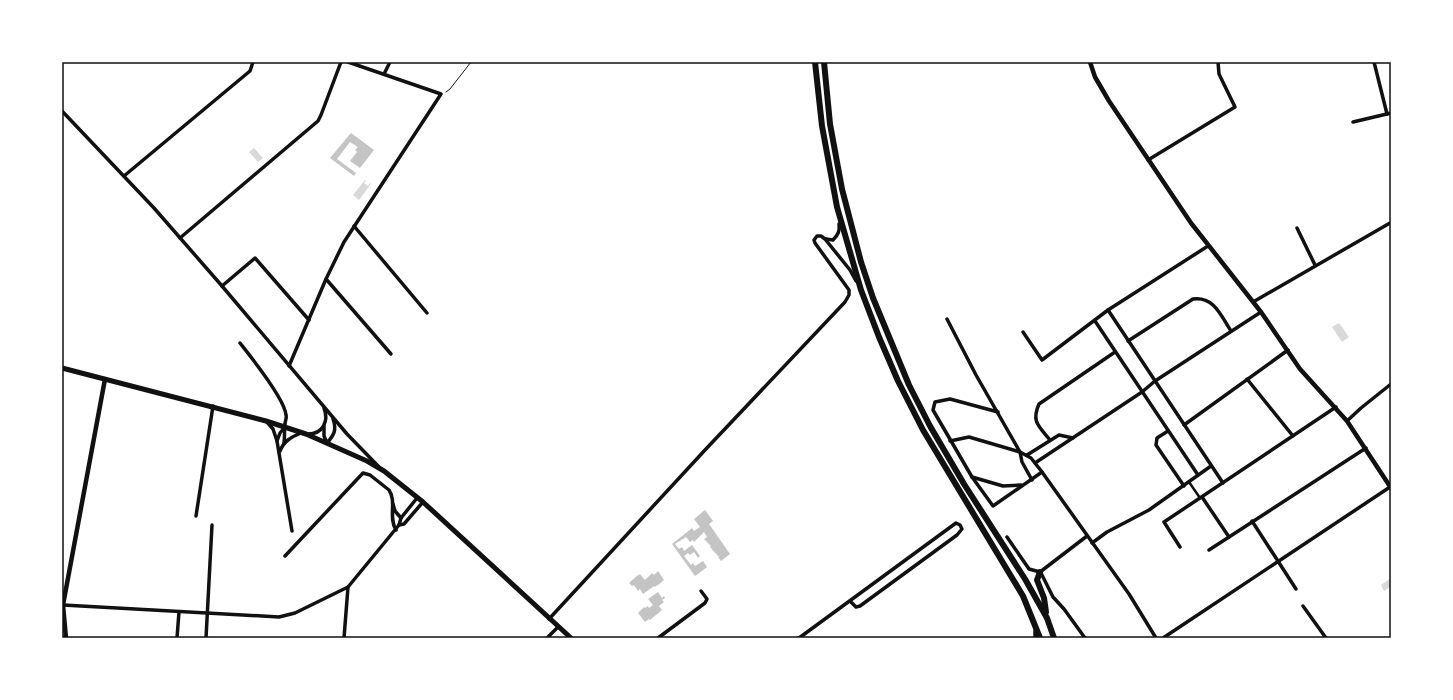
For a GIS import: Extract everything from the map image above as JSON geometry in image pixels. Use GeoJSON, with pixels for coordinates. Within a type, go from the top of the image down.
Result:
{"type":"FeatureCollection","features":[{"type":"Feature","properties":{"kind":"highway"},"geometry":{"type":"LineString","coordinates":[[815,62],[822,126],[837,207],[861,290],[898,381],[923,430],[1023,596],[1040,638]]}},
{"type":"Feature","properties":{"kind":"highway"},"geometry":{"type":"LineString","coordinates":[[824,62],[830,124],[842,189],[861,262],[873,298],[909,385],[930,426],[964,484],[1025,579],[1047,618],[1054,638]]}},
{"type":"Feature","properties":{"kind":"highway"},"geometry":{"type":"LineString","coordinates":[[1040,572],[1037,580],[1044,598],[1047,618]]}},
{"type":"Feature","properties":{"kind":"main road"},"geometry":{"type":"LineString","coordinates":[[62,368],[266,421],[304,433],[367,461],[384,471],[423,502],[570,638]]}},
{"type":"Feature","properties":{"kind":"street"},"geometry":{"type":"LineString","coordinates":[[124,176],[250,71],[253,62]]}},
{"type":"Feature","properties":{"kind":"street"},"geometry":{"type":"LineString","coordinates":[[180,238],[318,121],[322,116],[341,62]]}},
{"type":"Feature","properties":{"kind":"street"},"geometry":{"type":"LineString","coordinates":[[289,366],[336,258],[354,226],[441,94],[348,62]]}},
{"type":"Feature","properties":{"kind":"street"},"geometry":{"type":"LineString","coordinates":[[384,74],[390,62]]}},
{"type":"Feature","properties":{"kind":"street"},"geometry":{"type":"LineString","coordinates":[[1090,62],[1095,77],[1108,101],[1208,246],[1261,312],[1300,368],[1347,421],[1391,487],[1163,638]]}},
{"type":"Feature","properties":{"kind":"street"},"geometry":{"type":"LineString","coordinates":[[1148,160],[1235,107],[1219,74],[1218,62]]}},
{"type":"Feature","properties":{"kind":"street"},"geometry":{"type":"LineString","coordinates":[[1353,122],[1389,113],[1374,62]]}},
{"type":"Feature","properties":{"kind":"street"},"geometry":{"type":"LineString","coordinates":[[62,111],[180,238],[347,434],[384,471]]}},
{"type":"Feature","properties":{"kind":"street"},"geometry":{"type":"LineString","coordinates":[[825,239],[833,240],[837,236],[840,229],[837,207]]}},
{"type":"Feature","properties":{"kind":"street"},"geometry":{"type":"LineString","coordinates":[[1253,302],[1315,265],[1390,224]]}},
{"type":"Feature","properties":{"kind":"street"},"geometry":{"type":"LineString","coordinates":[[354,226],[427,313]]}},
{"type":"Feature","properties":{"kind":"street"},"geometry":{"type":"LineString","coordinates":[[1297,228],[1315,265]]}},
{"type":"Feature","properties":{"kind":"street"},"geometry":{"type":"LineString","coordinates":[[549,619],[705,450],[845,302],[849,295],[849,290],[814,240],[817,236],[821,236],[825,239],[850,270],[861,290]]}},
{"type":"Feature","properties":{"kind":"street"},"geometry":{"type":"LineString","coordinates":[[1023,332],[1042,360],[1095,322],[1108,310],[1208,246]]}},
{"type":"Feature","properties":{"kind":"street"},"geometry":{"type":"LineString","coordinates":[[222,286],[255,258],[308,320]]}},
{"type":"Feature","properties":{"kind":"street"},"geometry":{"type":"LineString","coordinates":[[326,279],[391,354]]}},
{"type":"Feature","properties":{"kind":"street"},"geometry":{"type":"LineString","coordinates":[[1128,340],[1193,299],[1200,298],[1208,300],[1212,304],[1231,331]]}},
{"type":"Feature","properties":{"kind":"street"},"geometry":{"type":"LineString","coordinates":[[1108,310],[1223,483]]}},
{"type":"Feature","properties":{"kind":"street"},"geometry":{"type":"LineString","coordinates":[[1035,463],[1142,392],[1155,381],[1261,312]]}},
{"type":"Feature","properties":{"kind":"street"},"geometry":{"type":"LineString","coordinates":[[947,319],[976,375],[1020,452],[1022,462],[1032,480]]}},
{"type":"Feature","properties":{"kind":"street"},"geometry":{"type":"LineString","coordinates":[[1095,322],[1198,475]]}},
{"type":"Feature","properties":{"kind":"street"},"geometry":{"type":"LineString","coordinates":[[240,343],[264,373],[284,405],[286,415],[286,435],[279,452]]}},
{"type":"Feature","properties":{"kind":"street"},"geometry":{"type":"LineString","coordinates":[[1184,425],[1288,350]]}},
{"type":"Feature","properties":{"kind":"street"},"geometry":{"type":"LineString","coordinates":[[1050,440],[1036,421],[1036,412],[1039,404],[1115,352]]}},
{"type":"Feature","properties":{"kind":"street"},"geometry":{"type":"LineString","coordinates":[[66,638],[63,605],[105,379]]}},
{"type":"Feature","properties":{"kind":"street"},"geometry":{"type":"LineString","coordinates":[[1247,379],[1292,436]]}},
{"type":"Feature","properties":{"kind":"street"},"geometry":{"type":"LineString","coordinates":[[1347,421],[1391,384]]}},
{"type":"Feature","properties":{"kind":"street"},"geometry":{"type":"LineString","coordinates":[[998,412],[950,399],[935,402],[933,410],[972,478],[993,506],[1042,472]]}},
{"type":"Feature","properties":{"kind":"street"},"geometry":{"type":"LineString","coordinates":[[323,405],[326,415],[324,439],[327,443],[335,432],[336,427],[331,414]]}},
{"type":"Feature","properties":{"kind":"street"},"geometry":{"type":"LineString","coordinates":[[196,516],[213,406]]}},
{"type":"Feature","properties":{"kind":"street"},"geometry":{"type":"LineString","coordinates":[[1180,547],[1164,522],[1336,407]]}},
{"type":"Feature","properties":{"kind":"street"},"geometry":{"type":"LineString","coordinates":[[266,421],[273,429],[277,441],[292,531]]}},
{"type":"Feature","properties":{"kind":"street"},"geometry":{"type":"LineString","coordinates":[[284,443],[291,437],[304,433],[316,433],[324,426]]}},
{"type":"Feature","properties":{"kind":"street"},"geometry":{"type":"LineString","coordinates":[[277,441],[280,433],[285,427]]}},
{"type":"Feature","properties":{"kind":"street"},"geometry":{"type":"LineString","coordinates":[[1168,431],[1157,438],[1156,445],[1184,486]]}},
{"type":"Feature","properties":{"kind":"street"},"geometry":{"type":"LineString","coordinates":[[1027,455],[1059,435],[1073,438]]}},
{"type":"Feature","properties":{"kind":"street"},"geometry":{"type":"LineString","coordinates":[[950,441],[969,437],[1020,452],[1031,458],[1129,594],[1156,638]]}},
{"type":"Feature","properties":{"kind":"street"},"geometry":{"type":"LineString","coordinates":[[1209,550],[1366,448]]}},
{"type":"Feature","properties":{"kind":"street"},"geometry":{"type":"LineString","coordinates":[[1022,462],[1031,458]]}},
{"type":"Feature","properties":{"kind":"street"},"geometry":{"type":"LineString","coordinates":[[1092,542],[1107,532],[1149,510],[1211,466]]}},
{"type":"Feature","properties":{"kind":"street"},"geometry":{"type":"LineString","coordinates":[[285,556],[363,473],[370,475],[389,490],[395,511],[401,518]]}},
{"type":"Feature","properties":{"kind":"street"},"geometry":{"type":"LineString","coordinates":[[972,478],[1003,486],[1023,485]]}},
{"type":"Feature","properties":{"kind":"street"},"geometry":{"type":"LineString","coordinates":[[1189,482],[1229,537]]}},
{"type":"Feature","properties":{"kind":"street"},"geometry":{"type":"LineString","coordinates":[[63,605],[279,617],[295,613],[348,587],[396,530],[401,518],[418,498]]}},
{"type":"Feature","properties":{"kind":"street"},"geometry":{"type":"LineString","coordinates":[[399,525],[404,524],[423,502]]}},
{"type":"Feature","properties":{"kind":"street"},"geometry":{"type":"LineString","coordinates":[[393,503],[392,522],[396,530]]}},
{"type":"Feature","properties":{"kind":"street"},"geometry":{"type":"LineString","coordinates":[[1252,521],[1296,589]]}},
{"type":"Feature","properties":{"kind":"street"},"geometry":{"type":"LineString","coordinates":[[799,638],[956,523],[960,525],[962,529],[957,535],[860,606],[856,607],[850,601]]}},
{"type":"Feature","properties":{"kind":"street"},"geometry":{"type":"LineString","coordinates":[[206,638],[212,525]]}},
{"type":"Feature","properties":{"kind":"street"},"geometry":{"type":"LineString","coordinates":[[1040,572],[1088,536]]}},
{"type":"Feature","properties":{"kind":"street"},"geometry":{"type":"LineString","coordinates":[[1007,537],[1029,569],[1040,572],[1053,597],[1064,609],[1085,638]]}},
{"type":"Feature","properties":{"kind":"street"},"geometry":{"type":"LineString","coordinates":[[894,569],[899,577]]}},
{"type":"Feature","properties":{"kind":"street"},"geometry":{"type":"LineString","coordinates":[[344,638],[348,587]]}},
{"type":"Feature","properties":{"kind":"street"},"geometry":{"type":"LineString","coordinates":[[658,638],[705,603],[707,599],[701,591]]}},
{"type":"Feature","properties":{"kind":"street"},"geometry":{"type":"LineString","coordinates":[[1303,606],[1326,638]]}},
{"type":"Feature","properties":{"kind":"street"},"geometry":{"type":"LineString","coordinates":[[177,638],[179,612]]}},
{"type":"Feature","properties":{"kind":"street"},"geometry":{"type":"LineString","coordinates":[[1035,626],[1035,638]]}},
{"type":"Feature","properties":{"kind":"street"},"geometry":{"type":"LineString","coordinates":[[547,638],[558,627]]}},
{"type":"Feature","properties":{"kind":"path"},"geometry":{"type":"LineString","coordinates":[[441,94],[450,90],[471,62]]}},
{"type":"Feature","properties":{"kind":"shaded area"},"geometry":{"type":"Polygon","coordinates":[[[254,148],[263,158],[258,162],[249,152],[254,148]]]}},
{"type":"Feature","properties":{"kind":"shaded area"},"geometry":{"type":"Polygon","coordinates":[[[365,180],[366,181],[364,183],[368,186],[370,183],[371,184],[359,200],[353,195],[365,180]]]}},
{"type":"Feature","properties":{"kind":"shaded area"},"geometry":{"type":"Polygon","coordinates":[[[1339,323],[1349,337],[1342,342],[1332,327],[1339,323]]]}},
{"type":"Feature","properties":{"kind":"shaded area"},"geometry":{"type":"Polygon","coordinates":[[[1391,578],[1391,586],[1384,591],[1381,585],[1391,578]]]}},
{"type":"Feature","properties":{"kind":"building"},"geometry":{"type":"Polygon","coordinates":[[[351,133],[374,150],[360,168],[350,161],[357,152],[355,150],[358,147],[350,142],[337,159],[356,173],[354,176],[330,158],[351,133]]]}},
{"type":"Feature","properties":{"kind":"building"},"geometry":{"type":"Polygon","coordinates":[[[705,510],[713,521],[709,524],[730,554],[721,561],[710,547],[711,546],[704,539],[707,537],[704,532],[694,542],[693,540],[690,542],[686,537],[675,544],[679,549],[682,547],[684,551],[692,545],[700,556],[698,558],[694,552],[690,555],[688,553],[684,556],[691,565],[693,563],[695,566],[703,561],[707,567],[695,576],[672,544],[692,528],[694,531],[700,527],[694,519],[705,510]]]}},
{"type":"Feature","properties":{"kind":"building"},"geometry":{"type":"Polygon","coordinates":[[[658,571],[664,580],[643,594],[640,589],[638,591],[634,585],[632,586],[629,583],[640,574],[645,580],[652,573],[654,575],[658,571]]]}},
{"type":"Feature","properties":{"kind":"building"},"geometry":{"type":"Polygon","coordinates":[[[658,592],[662,598],[664,596],[665,598],[662,600],[664,602],[659,606],[662,610],[650,620],[649,619],[645,622],[638,613],[644,607],[645,608],[648,606],[649,608],[653,605],[648,599],[658,592]]]}}]}
